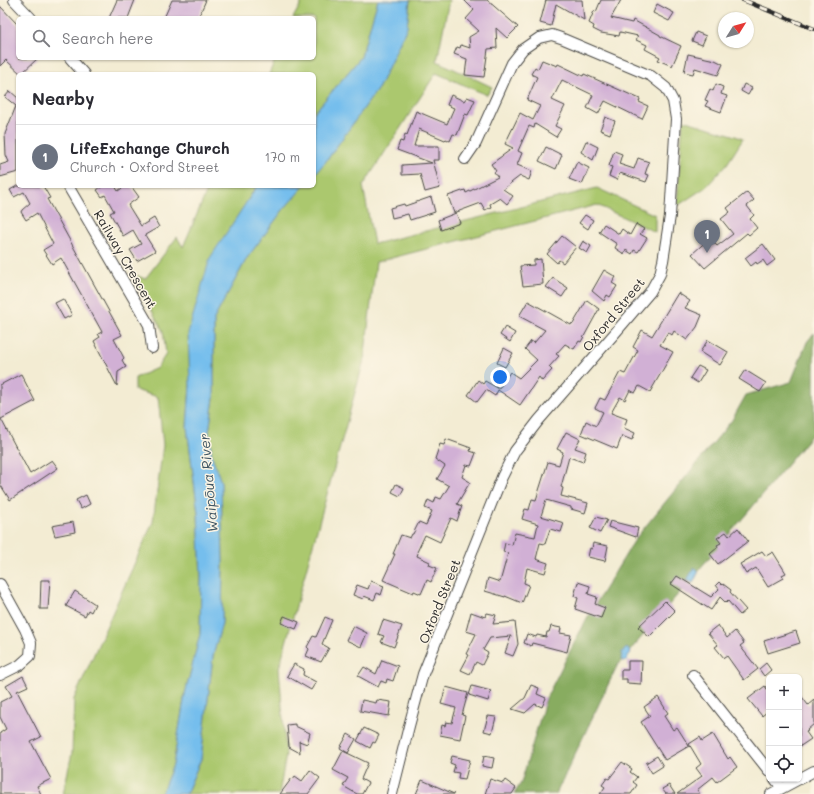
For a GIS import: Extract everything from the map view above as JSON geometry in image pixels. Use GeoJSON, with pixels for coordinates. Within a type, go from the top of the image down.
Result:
{"type":"FeatureCollection","features":[{"type":"Feature","properties":{"kind":"street"},"geometry":{"type":"LineString","coordinates":[[14,0],[29,16]]}},
{"type":"Feature","properties":{"kind":"street","name":"Oxford Street"},"geometry":{"type":"LineString","coordinates":[[392,794],[423,674],[502,477],[515,450],[538,420],[650,292],[660,274],[664,261],[670,216],[676,119],[673,100],[666,88],[652,76],[561,38],[552,35],[539,38],[523,49],[512,63],[476,143],[465,159]]}},
{"type":"Feature","properties":{"kind":"street"},"geometry":{"type":"LineString","coordinates":[[72,60],[82,72]]}},
{"type":"Feature","properties":{"kind":"street","name":"Railway Crescent"},"geometry":{"type":"LineString","coordinates":[[69,188],[149,325],[152,348]]}},
{"type":"Feature","properties":{"kind":"street"},"geometry":{"type":"LineString","coordinates":[[0,584],[25,629],[31,643],[30,656],[20,665],[0,675]]}},
{"type":"Feature","properties":{"kind":"street"},"geometry":{"type":"LineString","coordinates":[[694,675],[766,767]]}},
{"type":"Feature","properties":{"kind":"street"},"geometry":{"type":"LineString","coordinates":[[771,794],[814,771]]}},
{"type":"Feature","properties":{"kind":"street"},"geometry":{"type":"LineString","coordinates":[[777,782],[782,788]]}},
{"type":"Feature","properties":{"kind":"green space"},"geometry":{"type":"Polygon","coordinates":[[[303,0],[378,0],[361,57],[316,111],[316,72],[270,72],[275,60],[316,60],[316,16],[294,16],[303,0]]]}},
{"type":"Feature","properties":{"kind":"green space"},"geometry":{"type":"Polygon","coordinates":[[[410,0],[449,0],[437,61],[492,87],[487,95],[436,73],[363,186],[374,244],[597,188],[655,215],[655,232],[597,205],[376,262],[364,360],[279,668],[286,755],[279,794],[186,794],[201,759],[213,656],[222,623],[223,561],[221,482],[212,456],[209,432],[214,398],[214,319],[247,258],[283,210],[302,188],[316,188],[316,173],[327,160],[379,87],[407,27],[410,0]]]}},
{"type":"Feature","properties":{"kind":"green space"},"geometry":{"type":"Polygon","coordinates":[[[683,120],[743,139],[727,164],[706,187],[677,206],[683,120]]]}},
{"type":"Feature","properties":{"kind":"green space"},"geometry":{"type":"Polygon","coordinates":[[[208,188],[256,188],[251,194],[190,386],[187,427],[198,513],[201,577],[200,634],[185,694],[173,765],[161,794],[63,794],[72,753],[74,699],[153,522],[163,445],[158,397],[135,390],[135,378],[157,368],[166,354],[163,331],[131,273],[145,279],[177,237],[183,247],[208,188]]]}},
{"type":"Feature","properties":{"kind":"green space"},"geometry":{"type":"Polygon","coordinates":[[[814,333],[814,432],[617,666],[556,794],[514,794],[521,783],[546,698],[587,618],[636,538],[732,420],[746,395],[791,382],[807,342],[814,333]]]}},
{"type":"Feature","properties":{"kind":"water"},"geometry":{"type":"Polygon","coordinates":[[[378,0],[410,0],[407,27],[379,87],[327,160],[316,173],[316,111],[361,57],[378,0]]]}},
{"type":"Feature","properties":{"kind":"water","name":"Waipōua River"},"geometry":{"type":"Polygon","coordinates":[[[256,188],[302,188],[283,210],[247,258],[214,319],[214,398],[209,432],[212,456],[221,482],[223,561],[222,623],[213,656],[201,759],[186,794],[161,794],[173,765],[185,694],[200,634],[201,577],[198,513],[187,427],[190,386],[188,333],[210,258],[256,188]]]}},
{"type":"Feature","properties":{"kind":"water"},"geometry":{"type":"Polygon","coordinates":[[[694,568],[699,571],[693,583],[687,580],[694,568]]]}},
{"type":"Feature","properties":{"kind":"water"},"geometry":{"type":"Polygon","coordinates":[[[627,648],[631,653],[628,656],[627,661],[623,661],[621,660],[622,652],[627,648]]]}},
{"type":"Feature","properties":{"kind":"building"},"geometry":{"type":"Polygon","coordinates":[[[117,0],[135,0],[129,16],[110,16],[117,0]]]}},
{"type":"Feature","properties":{"kind":"building"},"geometry":{"type":"Polygon","coordinates":[[[172,0],[206,0],[199,16],[165,16],[172,0]]]}},
{"type":"Feature","properties":{"kind":"building"},"geometry":{"type":"Polygon","coordinates":[[[464,0],[487,0],[518,27],[507,38],[496,28],[497,48],[488,49],[484,77],[465,75],[467,59],[454,54],[457,47],[460,48],[461,45],[470,48],[469,37],[479,31],[466,19],[474,10],[464,0]]]}},
{"type":"Feature","properties":{"kind":"building"},"geometry":{"type":"Polygon","coordinates":[[[546,0],[582,0],[584,20],[556,4],[551,26],[540,23],[546,0]]]}},
{"type":"Feature","properties":{"kind":"building"},"geometry":{"type":"Polygon","coordinates":[[[601,0],[621,0],[611,18],[632,23],[633,20],[660,36],[681,46],[672,66],[658,60],[660,57],[645,49],[647,45],[636,40],[638,36],[620,32],[619,36],[601,33],[593,29],[594,26],[589,23],[601,0]]]}},
{"type":"Feature","properties":{"kind":"building"},"geometry":{"type":"Polygon","coordinates":[[[657,4],[674,13],[669,21],[653,13],[657,4]]]}},
{"type":"Feature","properties":{"kind":"building"},"geometry":{"type":"Polygon","coordinates":[[[0,6],[16,23],[16,60],[36,60],[23,72],[19,72],[6,60],[0,66],[0,6]]]}},
{"type":"Feature","properties":{"kind":"building"},"geometry":{"type":"Polygon","coordinates":[[[696,32],[706,36],[702,45],[692,41],[696,32]]]}},
{"type":"Feature","properties":{"kind":"building"},"geometry":{"type":"Polygon","coordinates":[[[688,54],[715,60],[723,64],[718,75],[695,68],[693,74],[684,72],[688,54]]]}},
{"type":"Feature","properties":{"kind":"building"},"geometry":{"type":"Polygon","coordinates":[[[542,60],[557,66],[558,64],[583,76],[584,74],[640,99],[639,102],[648,106],[642,119],[605,101],[598,114],[587,108],[593,95],[562,80],[552,100],[565,106],[555,126],[561,129],[556,137],[535,124],[534,128],[529,126],[518,151],[522,153],[517,165],[532,171],[529,180],[520,176],[503,189],[513,196],[507,204],[500,198],[490,204],[491,207],[485,210],[481,203],[454,213],[448,196],[465,190],[466,193],[498,177],[491,164],[513,148],[505,144],[520,113],[533,120],[540,106],[527,100],[537,77],[531,74],[535,67],[538,69],[542,60]]]}},
{"type":"Feature","properties":{"kind":"building"},"geometry":{"type":"Polygon","coordinates":[[[716,84],[723,87],[721,94],[727,96],[721,112],[705,106],[708,101],[705,100],[710,89],[713,91],[716,84]]]}},
{"type":"Feature","properties":{"kind":"building"},"geometry":{"type":"Polygon","coordinates":[[[744,84],[752,88],[748,95],[741,91],[744,84]]]}},
{"type":"Feature","properties":{"kind":"building"},"geometry":{"type":"Polygon","coordinates":[[[10,91],[16,96],[16,106],[5,97],[10,91]]]}},
{"type":"Feature","properties":{"kind":"building"},"geometry":{"type":"Polygon","coordinates":[[[451,95],[464,101],[467,97],[475,100],[468,115],[465,114],[457,135],[453,134],[450,141],[419,129],[414,146],[439,146],[439,160],[433,160],[440,188],[425,192],[420,174],[402,175],[402,165],[432,163],[397,150],[400,141],[403,142],[405,134],[407,135],[416,111],[447,124],[454,108],[447,105],[451,95]]]}},
{"type":"Feature","properties":{"kind":"building"},"geometry":{"type":"Polygon","coordinates":[[[16,106],[16,173],[0,177],[0,165],[9,162],[6,155],[5,134],[16,106]]]}},
{"type":"Feature","properties":{"kind":"building"},"geometry":{"type":"Polygon","coordinates":[[[605,117],[615,121],[610,134],[600,130],[605,117]]]}},
{"type":"Feature","properties":{"kind":"building"},"geometry":{"type":"Polygon","coordinates":[[[586,141],[598,147],[593,160],[581,152],[586,141]]]}},
{"type":"Feature","properties":{"kind":"building"},"geometry":{"type":"Polygon","coordinates":[[[546,147],[562,155],[556,169],[539,161],[546,147]]]}},
{"type":"Feature","properties":{"kind":"building"},"geometry":{"type":"Polygon","coordinates":[[[614,151],[622,154],[619,164],[634,169],[638,158],[649,162],[645,174],[649,175],[646,182],[620,173],[617,180],[609,176],[612,167],[609,166],[614,151]]]}},
{"type":"Feature","properties":{"kind":"building"},"geometry":{"type":"Polygon","coordinates":[[[577,162],[589,168],[582,184],[569,179],[577,162]]]}},
{"type":"Feature","properties":{"kind":"building"},"geometry":{"type":"Polygon","coordinates":[[[16,187],[16,188],[44,188],[50,198],[47,199],[122,335],[114,339],[124,358],[122,360],[126,367],[118,372],[117,386],[94,341],[100,337],[98,334],[102,332],[101,330],[61,258],[52,264],[43,250],[53,244],[37,213],[26,220],[21,212],[30,203],[24,192],[14,197],[10,190],[16,187]]]}},
{"type":"Feature","properties":{"kind":"building"},"geometry":{"type":"Polygon","coordinates":[[[100,188],[116,188],[118,191],[122,188],[132,188],[139,197],[128,205],[141,226],[154,218],[159,227],[145,235],[155,251],[137,261],[130,250],[141,244],[133,230],[123,236],[110,213],[114,211],[105,195],[102,197],[97,190],[100,188]]]}},
{"type":"Feature","properties":{"kind":"building"},"geometry":{"type":"Polygon","coordinates":[[[747,192],[754,200],[747,206],[754,215],[750,219],[757,228],[749,235],[747,233],[705,268],[692,254],[710,238],[717,246],[733,234],[721,219],[730,212],[727,208],[747,192]]]}},
{"type":"Feature","properties":{"kind":"building"},"geometry":{"type":"Polygon","coordinates":[[[431,197],[435,212],[410,220],[408,214],[392,218],[390,208],[404,204],[405,206],[431,197]]]}},
{"type":"Feature","properties":{"kind":"building"},"geometry":{"type":"Polygon","coordinates":[[[456,213],[460,223],[441,230],[438,220],[456,213]]]}},
{"type":"Feature","properties":{"kind":"building"},"geometry":{"type":"Polygon","coordinates":[[[585,215],[593,220],[588,229],[579,223],[585,215]]]}},
{"type":"Feature","properties":{"kind":"building"},"geometry":{"type":"Polygon","coordinates":[[[604,224],[619,234],[622,229],[630,235],[636,224],[644,229],[640,234],[647,238],[638,252],[634,250],[632,254],[626,250],[624,254],[615,248],[617,244],[599,232],[604,224]]]}},
{"type":"Feature","properties":{"kind":"building"},"geometry":{"type":"Polygon","coordinates":[[[562,236],[576,247],[563,263],[559,260],[557,263],[547,254],[562,236]]]}},
{"type":"Feature","properties":{"kind":"building"},"geometry":{"type":"Polygon","coordinates":[[[583,241],[591,246],[587,253],[579,248],[583,241]]]}},
{"type":"Feature","properties":{"kind":"building"},"geometry":{"type":"Polygon","coordinates":[[[763,244],[775,260],[767,266],[763,260],[757,264],[756,262],[751,266],[745,258],[763,244]]]}},
{"type":"Feature","properties":{"kind":"building"},"geometry":{"type":"Polygon","coordinates":[[[541,259],[543,284],[523,286],[520,266],[534,265],[534,260],[541,259]]]}},
{"type":"Feature","properties":{"kind":"building"},"geometry":{"type":"Polygon","coordinates":[[[604,270],[616,277],[612,283],[617,286],[610,297],[607,295],[604,301],[592,291],[604,270]]]}},
{"type":"Feature","properties":{"kind":"building"},"geometry":{"type":"Polygon","coordinates":[[[553,278],[568,288],[562,297],[546,287],[553,278]]]}},
{"type":"Feature","properties":{"kind":"building"},"geometry":{"type":"Polygon","coordinates":[[[678,293],[690,301],[685,308],[702,315],[697,327],[687,340],[674,331],[672,335],[668,332],[660,345],[673,352],[650,392],[639,386],[635,393],[630,390],[625,400],[620,397],[611,413],[627,419],[624,428],[635,433],[632,440],[622,436],[617,449],[581,434],[586,421],[596,426],[603,412],[595,408],[600,398],[605,400],[620,372],[625,374],[638,350],[633,347],[642,330],[652,336],[678,293]]]}},
{"type":"Feature","properties":{"kind":"building"},"geometry":{"type":"Polygon","coordinates":[[[63,299],[72,315],[64,319],[55,303],[63,299]]]}},
{"type":"Feature","properties":{"kind":"building"},"geometry":{"type":"Polygon","coordinates":[[[587,300],[599,309],[581,342],[579,341],[574,349],[565,344],[556,354],[559,356],[549,367],[552,370],[542,381],[539,377],[520,405],[498,390],[495,396],[486,390],[477,402],[468,395],[478,380],[483,384],[485,381],[499,389],[510,372],[519,378],[537,360],[525,349],[531,341],[534,343],[545,330],[519,316],[528,301],[571,325],[587,300]]]}},
{"type":"Feature","properties":{"kind":"building"},"geometry":{"type":"Polygon","coordinates":[[[505,327],[515,333],[510,342],[500,335],[505,327]]]}},
{"type":"Feature","properties":{"kind":"building"},"geometry":{"type":"Polygon","coordinates":[[[708,340],[728,352],[720,365],[700,352],[708,340]]]}},
{"type":"Feature","properties":{"kind":"building"},"geometry":{"type":"Polygon","coordinates":[[[504,348],[513,353],[505,367],[497,363],[504,348]]]}},
{"type":"Feature","properties":{"kind":"building"},"geometry":{"type":"Polygon","coordinates":[[[698,366],[706,370],[698,383],[690,378],[698,366]]]}},
{"type":"Feature","properties":{"kind":"building"},"geometry":{"type":"Polygon","coordinates":[[[745,370],[766,383],[760,392],[739,379],[745,370]]]}},
{"type":"Feature","properties":{"kind":"building"},"geometry":{"type":"Polygon","coordinates":[[[21,374],[35,401],[1,419],[30,474],[52,460],[58,468],[10,500],[0,484],[0,385],[21,374]]]}},
{"type":"Feature","properties":{"kind":"building"},"geometry":{"type":"Polygon","coordinates":[[[566,432],[580,439],[575,448],[586,452],[583,462],[569,457],[561,487],[563,488],[561,496],[588,503],[585,513],[571,509],[571,507],[546,500],[541,516],[564,523],[561,532],[550,529],[545,544],[540,543],[536,559],[548,563],[545,573],[527,568],[524,583],[529,585],[522,603],[505,596],[485,591],[488,578],[500,582],[508,553],[503,552],[505,543],[512,545],[515,533],[535,537],[538,524],[522,519],[525,509],[529,510],[532,499],[536,500],[548,462],[559,465],[563,452],[557,449],[566,432]]]}},
{"type":"Feature","properties":{"kind":"building"},"geometry":{"type":"Polygon","coordinates":[[[446,439],[471,448],[470,451],[476,453],[471,466],[466,465],[462,477],[470,482],[457,504],[462,506],[457,521],[451,518],[440,542],[425,535],[417,552],[417,556],[430,562],[429,565],[437,568],[431,582],[427,580],[421,594],[414,591],[413,593],[383,580],[395,554],[393,554],[401,535],[410,538],[419,522],[426,525],[432,511],[425,508],[428,500],[434,503],[436,497],[441,499],[449,486],[437,479],[445,466],[435,459],[440,444],[444,445],[446,439]]]}},
{"type":"Feature","properties":{"kind":"building"},"geometry":{"type":"Polygon","coordinates":[[[396,484],[404,488],[400,496],[392,492],[396,484]]]}},
{"type":"Feature","properties":{"kind":"building"},"geometry":{"type":"Polygon","coordinates":[[[86,495],[90,504],[81,509],[76,500],[86,495]]]}},
{"type":"Feature","properties":{"kind":"building"},"geometry":{"type":"Polygon","coordinates":[[[596,517],[607,520],[600,533],[590,528],[596,517]]]}},
{"type":"Feature","properties":{"kind":"building"},"geometry":{"type":"Polygon","coordinates":[[[610,521],[638,528],[636,537],[608,527],[610,521]]]}},
{"type":"Feature","properties":{"kind":"building"},"geometry":{"type":"Polygon","coordinates":[[[73,522],[75,532],[55,536],[52,526],[73,522]]]}},
{"type":"Feature","properties":{"kind":"building"},"geometry":{"type":"Polygon","coordinates":[[[738,528],[748,541],[718,564],[710,554],[718,547],[717,545],[721,543],[717,538],[726,532],[729,536],[738,528]]]}},
{"type":"Feature","properties":{"kind":"building"},"geometry":{"type":"Polygon","coordinates":[[[593,543],[608,546],[605,561],[588,557],[593,543]]]}},
{"type":"Feature","properties":{"kind":"building"},"geometry":{"type":"Polygon","coordinates":[[[762,551],[766,556],[773,552],[786,573],[782,575],[784,578],[768,587],[756,568],[746,574],[740,564],[762,551]]]}},
{"type":"Feature","properties":{"kind":"building"},"geometry":{"type":"Polygon","coordinates":[[[677,576],[711,597],[719,589],[716,585],[719,582],[731,590],[730,592],[746,610],[740,615],[728,601],[726,603],[720,597],[711,610],[671,584],[677,576]]]}},
{"type":"Feature","properties":{"kind":"building"},"geometry":{"type":"Polygon","coordinates":[[[41,580],[50,580],[48,609],[40,609],[41,580]]]}},
{"type":"Feature","properties":{"kind":"building"},"geometry":{"type":"Polygon","coordinates":[[[371,581],[384,586],[381,595],[377,593],[374,600],[364,596],[363,599],[353,595],[357,585],[368,589],[371,581]]]}},
{"type":"Feature","properties":{"kind":"building"},"geometry":{"type":"Polygon","coordinates":[[[578,582],[590,586],[588,594],[597,597],[595,604],[605,608],[601,618],[575,609],[578,598],[574,596],[578,582]]]}},
{"type":"Feature","properties":{"kind":"building"},"geometry":{"type":"Polygon","coordinates":[[[75,591],[95,604],[91,612],[88,610],[85,616],[66,606],[75,591]]]}},
{"type":"Feature","properties":{"kind":"building"},"geometry":{"type":"Polygon","coordinates":[[[665,601],[675,611],[649,637],[638,627],[665,601]]]}},
{"type":"Feature","properties":{"kind":"building"},"geometry":{"type":"Polygon","coordinates":[[[471,612],[485,617],[487,613],[496,615],[493,624],[515,622],[518,644],[513,656],[505,653],[511,636],[490,638],[483,650],[488,653],[482,665],[476,662],[470,674],[461,670],[469,655],[466,654],[476,634],[466,631],[471,612]]]}},
{"type":"Feature","properties":{"kind":"building"},"geometry":{"type":"Polygon","coordinates":[[[284,616],[299,622],[296,629],[281,623],[284,616]]]}},
{"type":"Feature","properties":{"kind":"building"},"geometry":{"type":"Polygon","coordinates":[[[325,617],[332,620],[322,644],[329,648],[321,662],[306,656],[309,649],[307,647],[313,636],[316,637],[325,617]]]}},
{"type":"Feature","properties":{"kind":"building"},"geometry":{"type":"Polygon","coordinates":[[[383,620],[402,626],[394,647],[381,642],[384,636],[378,634],[383,620]]]}},
{"type":"Feature","properties":{"kind":"building"},"geometry":{"type":"Polygon","coordinates":[[[718,625],[727,638],[735,631],[744,643],[740,646],[758,669],[744,680],[727,656],[724,658],[715,647],[718,645],[708,633],[718,625]]]}},
{"type":"Feature","properties":{"kind":"building"},"geometry":{"type":"Polygon","coordinates":[[[353,626],[367,633],[361,647],[346,640],[353,626]]]}},
{"type":"Feature","properties":{"kind":"building"},"geometry":{"type":"Polygon","coordinates":[[[551,626],[561,628],[560,633],[571,635],[567,652],[532,643],[531,646],[524,643],[527,634],[536,637],[537,635],[546,637],[551,626]]]}},
{"type":"Feature","properties":{"kind":"building"},"geometry":{"type":"Polygon","coordinates":[[[796,631],[800,643],[768,653],[764,641],[796,631]]]}},
{"type":"Feature","properties":{"kind":"building"},"geometry":{"type":"Polygon","coordinates":[[[382,660],[398,666],[393,681],[387,679],[386,683],[381,681],[378,687],[358,676],[364,667],[376,674],[382,660]]]}},
{"type":"Feature","properties":{"kind":"building"},"geometry":{"type":"Polygon","coordinates":[[[628,661],[642,661],[641,684],[627,683],[627,679],[621,679],[621,670],[628,670],[628,661]]]}},
{"type":"Feature","properties":{"kind":"building"},"geometry":{"type":"Polygon","coordinates":[[[766,663],[771,670],[764,676],[759,669],[766,663]]]}},
{"type":"Feature","properties":{"kind":"building"},"geometry":{"type":"Polygon","coordinates":[[[294,664],[304,669],[303,675],[316,682],[311,690],[287,676],[294,664]]]}},
{"type":"Feature","properties":{"kind":"building"},"geometry":{"type":"Polygon","coordinates":[[[23,676],[28,686],[17,691],[41,737],[31,742],[51,779],[37,786],[41,794],[0,794],[0,733],[6,729],[0,717],[0,702],[12,696],[6,686],[23,676]]]}},
{"type":"Feature","properties":{"kind":"building"},"geometry":{"type":"Polygon","coordinates":[[[531,685],[539,688],[537,694],[546,698],[542,707],[535,704],[525,713],[512,709],[525,698],[531,685]]]}},
{"type":"Feature","properties":{"kind":"building"},"geometry":{"type":"Polygon","coordinates":[[[472,686],[491,691],[488,701],[469,695],[472,686]]]}},
{"type":"Feature","properties":{"kind":"building"},"geometry":{"type":"Polygon","coordinates":[[[765,686],[766,713],[762,716],[748,699],[765,686]]]}},
{"type":"Feature","properties":{"kind":"building"},"geometry":{"type":"Polygon","coordinates":[[[446,687],[468,693],[462,715],[465,716],[460,739],[440,735],[442,725],[445,726],[446,722],[452,723],[456,708],[441,704],[446,687]]]}},
{"type":"Feature","properties":{"kind":"building"},"geometry":{"type":"Polygon","coordinates":[[[658,697],[668,713],[664,716],[673,730],[677,727],[689,746],[665,760],[641,722],[650,716],[644,707],[658,697]]]}},
{"type":"Feature","properties":{"kind":"building"},"geometry":{"type":"Polygon","coordinates":[[[802,697],[808,705],[814,700],[814,724],[806,732],[811,739],[802,745],[802,697]]]}},
{"type":"Feature","properties":{"kind":"building"},"geometry":{"type":"Polygon","coordinates":[[[362,700],[376,703],[377,700],[391,702],[389,716],[360,711],[362,700]]]}},
{"type":"Feature","properties":{"kind":"building"},"geometry":{"type":"Polygon","coordinates":[[[488,716],[496,717],[492,733],[484,731],[488,716]]]}},
{"type":"Feature","properties":{"kind":"building"},"geometry":{"type":"Polygon","coordinates":[[[295,724],[295,726],[310,733],[307,744],[299,741],[300,753],[289,747],[287,725],[295,724]]]}},
{"type":"Feature","properties":{"kind":"building"},"geometry":{"type":"Polygon","coordinates":[[[364,728],[379,735],[375,743],[373,742],[370,748],[357,741],[364,728]]]}},
{"type":"Feature","properties":{"kind":"building"},"geometry":{"type":"Polygon","coordinates":[[[348,734],[356,739],[348,753],[340,748],[348,734]]]}},
{"type":"Feature","properties":{"kind":"building"},"geometry":{"type":"Polygon","coordinates":[[[713,734],[728,759],[730,757],[737,767],[717,782],[713,777],[697,790],[700,794],[677,794],[702,776],[696,768],[701,764],[689,744],[700,737],[702,741],[713,734]]]}},
{"type":"Feature","properties":{"kind":"building"},"geometry":{"type":"Polygon","coordinates":[[[343,751],[368,763],[361,779],[368,783],[362,794],[357,794],[343,786],[348,778],[333,770],[343,751]]]}},
{"type":"Feature","properties":{"kind":"building"},"geometry":{"type":"Polygon","coordinates":[[[452,756],[470,760],[465,779],[458,778],[459,773],[453,772],[455,765],[450,763],[452,756]]]}},
{"type":"Feature","properties":{"kind":"building"},"geometry":{"type":"Polygon","coordinates":[[[484,756],[494,758],[492,768],[482,766],[484,756]]]}},
{"type":"Feature","properties":{"kind":"building"},"geometry":{"type":"Polygon","coordinates":[[[657,756],[663,766],[652,773],[646,763],[657,756]]]}},
{"type":"Feature","properties":{"kind":"building"},"geometry":{"type":"Polygon","coordinates":[[[622,762],[632,769],[630,772],[637,777],[633,782],[637,785],[631,794],[600,794],[605,787],[602,785],[607,778],[609,779],[622,762]]]}},
{"type":"Feature","properties":{"kind":"building"},"geometry":{"type":"Polygon","coordinates":[[[310,770],[320,778],[308,794],[280,794],[292,778],[293,779],[295,776],[302,781],[310,770]]]}},
{"type":"Feature","properties":{"kind":"building"},"geometry":{"type":"Polygon","coordinates":[[[490,779],[503,783],[505,780],[516,788],[512,794],[485,794],[490,779]]]}},
{"type":"Feature","properties":{"kind":"building"},"geometry":{"type":"Polygon","coordinates":[[[422,780],[454,794],[416,794],[422,780]]]}},
{"type":"Feature","properties":{"kind":"building"},"geometry":{"type":"Polygon","coordinates":[[[669,785],[675,794],[666,794],[662,789],[669,785]]]}},
{"type":"Feature","properties":{"kind":"railway"},"geometry":{"type":"LineString","coordinates":[[743,0],[814,29]]}},
{"type":"Feature","properties":{"kind":"place","name":"LifeExchange Church"},"geometry":{"type":"Point","coordinates":[707,253]}}]}
